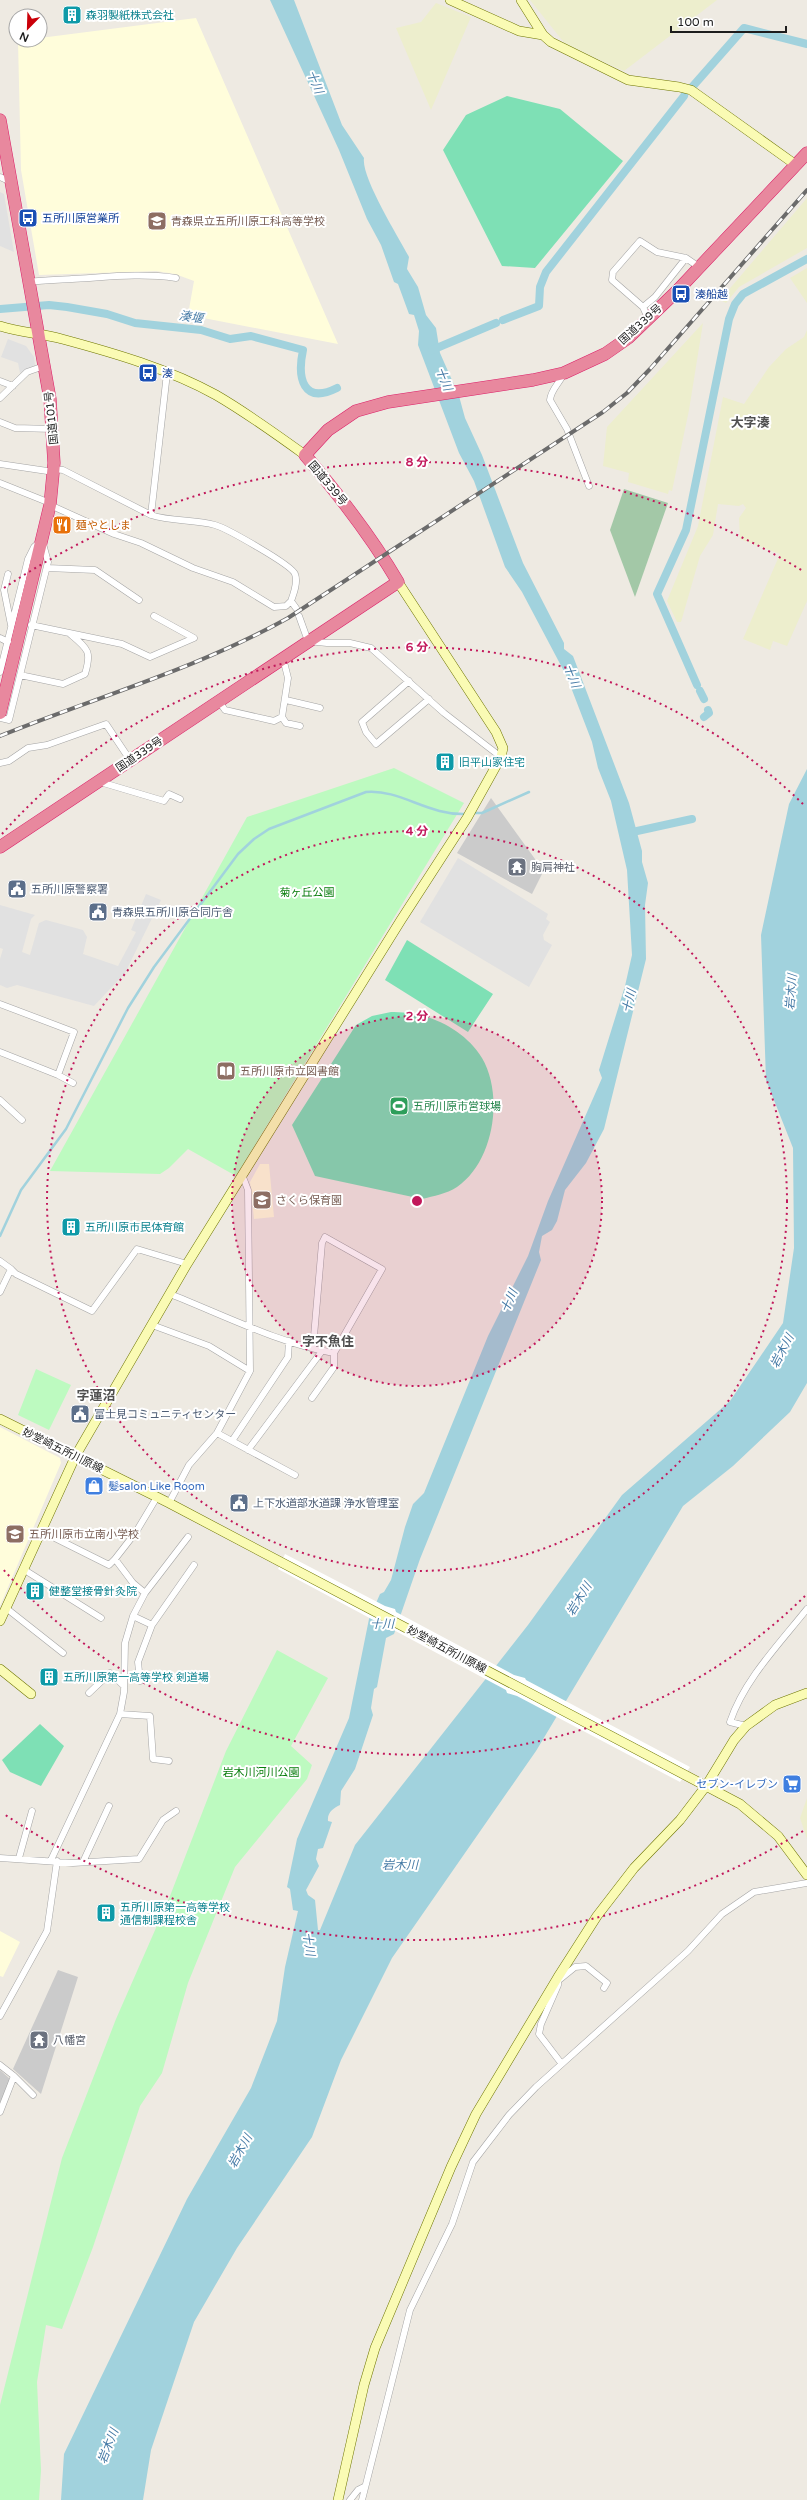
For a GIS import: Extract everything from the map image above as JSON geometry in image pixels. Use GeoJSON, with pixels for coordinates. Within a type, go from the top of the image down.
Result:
{"type":"FeatureCollection","features":[{"type":"Feature","properties":{"kind":"highway","name":"国道101号"},"geometry":{"type":"LineString","coordinates":[[0,120],[13,183],[54,429],[54,470],[50,504],[42,540],[42,566],[0,713]]}},
{"type":"Feature","properties":{"kind":"highway","name":"国道339号"},"geometry":{"type":"LineString","coordinates":[[0,848],[218,700],[398,582],[381,552],[342,498],[304,455],[342,419],[356,411],[388,402],[522,382],[564,373],[605,354],[628,338],[645,313],[699,267],[807,153]]}},
{"type":"Feature","properties":{"kind":"street"},"geometry":{"type":"LineString","coordinates":[[450,0],[519,31],[543,35]]}},
{"type":"Feature","properties":{"kind":"street"},"geometry":{"type":"LineString","coordinates":[[522,0],[543,35],[551,42],[628,80],[679,87],[690,90],[796,165]]}},
{"type":"Feature","properties":{"kind":"street"},"geometry":{"type":"LineString","coordinates":[[0,177],[13,183]]}},
{"type":"Feature","properties":{"kind":"street"},"geometry":{"type":"LineString","coordinates":[[686,258],[655,297],[645,313],[612,280],[613,272],[640,241],[657,252],[686,258],[699,267]]}},
{"type":"Feature","properties":{"kind":"street"},"geometry":{"type":"LineString","coordinates":[[30,282],[52,278],[70,280],[119,275],[150,275],[176,278]]}},
{"type":"Feature","properties":{"kind":"street"},"geometry":{"type":"LineString","coordinates":[[0,326],[17,332],[61,339],[167,373],[228,402],[304,455]]}},
{"type":"Feature","properties":{"kind":"street"},"geometry":{"type":"LineString","coordinates":[[0,398],[27,372],[44,366]]}},
{"type":"Feature","properties":{"kind":"street"},"geometry":{"type":"LineString","coordinates":[[152,515],[167,373]]}},
{"type":"Feature","properties":{"kind":"street"},"geometry":{"type":"LineString","coordinates":[[564,373],[561,381],[552,391],[550,400],[567,429],[589,486]]}},
{"type":"Feature","properties":{"kind":"street"},"geometry":{"type":"LineString","coordinates":[[0,381],[13,386]]}},
{"type":"Feature","properties":{"kind":"street"},"geometry":{"type":"LineString","coordinates":[[0,422],[15,428],[54,429]]}},
{"type":"Feature","properties":{"kind":"street"},"geometry":{"type":"LineString","coordinates":[[0,464],[63,470],[162,519],[216,525],[264,551],[292,569],[296,575],[295,591],[291,601],[286,606],[274,607],[233,582],[193,568],[141,543],[114,534],[50,504],[0,483]]}},
{"type":"Feature","properties":{"kind":"street"},"geometry":{"type":"LineString","coordinates":[[0,672],[12,629],[28,559],[34,547],[42,540]]}},
{"type":"Feature","properties":{"kind":"street"},"geometry":{"type":"LineString","coordinates":[[0,718],[9,720],[32,626],[42,566],[95,570],[139,600]]}},
{"type":"Feature","properties":{"kind":"street"},"geometry":{"type":"LineString","coordinates":[[8,574],[4,590],[12,629]]}},
{"type":"Feature","properties":{"kind":"street"},"geometry":{"type":"LineString","coordinates":[[0,1621],[76,1455],[187,1264],[243,1177],[397,926],[467,818],[501,757],[503,748],[496,732],[398,582]]}},
{"type":"Feature","properties":{"kind":"street"},"geometry":{"type":"LineString","coordinates":[[291,601],[296,608]]}},
{"type":"Feature","properties":{"kind":"street"},"geometry":{"type":"LineString","coordinates":[[32,626],[122,644],[150,658],[194,638],[154,616]]}},
{"type":"Feature","properties":{"kind":"street"},"geometry":{"type":"LineString","coordinates":[[299,616],[308,641],[364,645],[371,648],[429,699],[501,757]]}},
{"type":"Feature","properties":{"kind":"street"},"geometry":{"type":"LineString","coordinates":[[20,675],[63,684],[85,674],[90,657],[87,649],[69,633]]}},
{"type":"Feature","properties":{"kind":"street"},"geometry":{"type":"LineString","coordinates":[[0,638],[8,642]]}},
{"type":"Feature","properties":{"kind":"street"},"geometry":{"type":"LineString","coordinates":[[283,658],[288,678],[286,700],[282,717],[286,723],[300,726]]}},
{"type":"Feature","properties":{"kind":"street"},"geometry":{"type":"LineString","coordinates":[[409,681],[362,722],[366,732],[376,744],[429,699]]}},
{"type":"Feature","properties":{"kind":"street"},"geometry":{"type":"LineString","coordinates":[[218,700],[225,710],[274,721],[282,717]]}},
{"type":"Feature","properties":{"kind":"street"},"geometry":{"type":"LineString","coordinates":[[286,700],[320,708]]}},
{"type":"Feature","properties":{"kind":"street"},"geometry":{"type":"LineString","coordinates":[[0,763],[9,761],[28,748],[48,745],[106,724],[130,760]]}},
{"type":"Feature","properties":{"kind":"street"},"geometry":{"type":"LineString","coordinates":[[98,781],[164,800],[169,794],[180,799]]}},
{"type":"Feature","properties":{"kind":"street"},"geometry":{"type":"LineString","coordinates":[[0,1004],[74,1032],[58,1075]]}},
{"type":"Feature","properties":{"kind":"street"},"geometry":{"type":"LineString","coordinates":[[0,1052],[58,1075],[73,1083]]}},
{"type":"Feature","properties":{"kind":"street"},"geometry":{"type":"LineString","coordinates":[[0,1100],[22,1120]]}},
{"type":"Feature","properties":{"kind":"street"},"geometry":{"type":"LineString","coordinates":[[169,1503],[189,1465],[217,1433],[250,1371],[248,1190],[243,1177]]}},
{"type":"Feature","properties":{"kind":"street"},"geometry":{"type":"LineString","coordinates":[[312,1398],[334,1367],[334,1353],[382,1269],[325,1237],[322,1243],[313,1348]]}},
{"type":"Feature","properties":{"kind":"street"},"geometry":{"type":"LineString","coordinates":[[0,1261],[11,1269],[92,1312],[137,1249],[187,1264]]}},
{"type":"Feature","properties":{"kind":"street"},"geometry":{"type":"LineString","coordinates":[[0,1292],[11,1269]]}},
{"type":"Feature","properties":{"kind":"street"},"geometry":{"type":"LineString","coordinates":[[170,1294],[289,1341],[334,1353]]}},
{"type":"Feature","properties":{"kind":"street"},"geometry":{"type":"LineString","coordinates":[[152,1325],[209,1346],[250,1371]]}},
{"type":"Feature","properties":{"kind":"street"},"geometry":{"type":"LineString","coordinates":[[232,1441],[288,1357],[289,1341]]}},
{"type":"Feature","properties":{"kind":"street"},"geometry":{"type":"LineString","coordinates":[[248,1450],[322,1351]]}},
{"type":"Feature","properties":{"kind":"street","name":"妙堂崎五所川原線"},"geometry":{"type":"LineString","coordinates":[[0,1419],[76,1455],[169,1503],[698,1780],[706,1786],[740,1804],[760,1820],[778,1836],[807,1875]]}},
{"type":"Feature","properties":{"kind":"street"},"geometry":{"type":"LineString","coordinates":[[217,1433],[295,1475]]}},
{"type":"Feature","properties":{"kind":"street"},"geometry":{"type":"LineString","coordinates":[[41,1531],[109,1565],[136,1532],[157,1497]]}},
{"type":"Feature","properties":{"kind":"street"},"geometry":{"type":"LineString","coordinates":[[0,2016],[46,1931],[54,1860],[120,1714],[124,1686],[125,1643],[133,1616],[145,1593],[188,1536]]}},
{"type":"Feature","properties":{"kind":"street"},"geometry":{"type":"LineString","coordinates":[[115,1559],[133,1583],[145,1593]]}},
{"type":"Feature","properties":{"kind":"street"},"geometry":{"type":"LineString","coordinates":[[140,1680],[138,1662],[152,1625],[194,1565]]}},
{"type":"Feature","properties":{"kind":"street"},"geometry":{"type":"LineString","coordinates":[[23,1569],[101,1618]]}},
{"type":"Feature","properties":{"kind":"street"},"geometry":{"type":"LineString","coordinates":[[6,1608],[63,1653]]}},
{"type":"Feature","properties":{"kind":"street"},"geometry":{"type":"LineString","coordinates":[[746,1726],[730,1722],[734,1708],[762,1667],[807,1608]]}},
{"type":"Feature","properties":{"kind":"street"},"geometry":{"type":"LineString","coordinates":[[133,1616],[152,1625]]}},
{"type":"Feature","properties":{"kind":"street"},"geometry":{"type":"LineString","coordinates":[[0,1668],[31,1694]]}},
{"type":"Feature","properties":{"kind":"street"},"geometry":{"type":"LineString","coordinates":[[89,1693],[110,1673],[124,1686]]}},
{"type":"Feature","properties":{"kind":"street"},"geometry":{"type":"LineString","coordinates":[[338,2500],[360,2400],[375,2348],[451,2167],[476,2114],[597,1916],[634,1868],[680,1820],[706,1786],[734,1740],[746,1726],[775,1705],[807,1693]]}},
{"type":"Feature","properties":{"kind":"street"},"geometry":{"type":"LineString","coordinates":[[120,1714],[150,1716],[153,1759],[169,1761]]}},
{"type":"Feature","properties":{"kind":"street"},"geometry":{"type":"LineString","coordinates":[[83,1862],[109,1806]]}},
{"type":"Feature","properties":{"kind":"street"},"geometry":{"type":"LineString","coordinates":[[19,1858],[32,1810]]}},
{"type":"Feature","properties":{"kind":"street"},"geometry":{"type":"LineString","coordinates":[[0,1858],[83,1862],[139,1859],[163,1820],[176,1811]]}},
{"type":"Feature","properties":{"kind":"street"},"geometry":{"type":"LineString","coordinates":[[362,2500],[364,2487],[410,2310],[452,2224],[473,2162],[509,2116],[561,2063],[688,1950],[722,1914],[754,1892],[807,1883]]}},
{"type":"Feature","properties":{"kind":"street"},"geometry":{"type":"LineString","coordinates":[[558,1979],[580,1965],[586,1966],[607,1983],[604,1988]]}},
{"type":"Feature","properties":{"kind":"street"},"geometry":{"type":"LineString","coordinates":[[558,1979],[558,1985],[541,2024],[540,2034],[561,2063]]}},
{"type":"Feature","properties":{"kind":"street"},"geometry":{"type":"LineString","coordinates":[[0,2065],[14,2076],[33,2095]]}},
{"type":"Feature","properties":{"kind":"street"},"geometry":{"type":"LineString","coordinates":[[0,2112],[14,2076]]}},
{"type":"Feature","properties":{"kind":"street"},"geometry":{"type":"LineString","coordinates":[[350,2500],[358,2490],[364,2487]]}},
{"type":"Feature","properties":{"kind":"shaded area","name":"青森県立五所川原工科高等学校"},"geometry":{"type":"Polygon","coordinates":[[[196,18],[338,344],[188,315],[194,281],[175,274],[156,271],[39,275],[21,170],[18,48],[48,48],[48,37],[196,18]]]}},
{"type":"Feature","properties":{"kind":"shaded area"},"geometry":{"type":"Polygon","coordinates":[[[0,192],[4,194],[14,252],[0,246],[0,192]]]}},
{"type":"Feature","properties":{"kind":"shaded area"},"geometry":{"type":"Polygon","coordinates":[[[8,339],[26,346],[34,357],[35,366],[20,373],[18,363],[1,357],[8,339]]]}},
{"type":"Feature","properties":{"kind":"shaded area","name":"胸肩神社"},"geometry":{"type":"Polygon","coordinates":[[[491,798],[535,859],[542,874],[532,894],[457,853],[491,798]]]}},
{"type":"Feature","properties":{"kind":"shaded area"},"geometry":{"type":"Polygon","coordinates":[[[458,858],[548,914],[546,919],[550,922],[543,935],[544,940],[552,945],[529,987],[420,922],[458,858]]]}},
{"type":"Feature","properties":{"kind":"shaded area"},"geometry":{"type":"Polygon","coordinates":[[[146,894],[161,900],[125,973],[94,1006],[17,985],[7,988],[0,985],[0,959],[3,949],[0,948],[0,905],[35,915],[31,919],[22,952],[30,955],[39,923],[46,920],[83,930],[87,937],[83,954],[118,966],[136,932],[131,930],[146,894]]]}},
{"type":"Feature","properties":{"kind":"shaded area","name":"さくら保育園"},"geometry":{"type":"Polygon","coordinates":[[[260,1164],[269,1164],[274,1217],[254,1219],[250,1182],[260,1164]]]}},
{"type":"Feature","properties":{"kind":"shaded area","name":"五所川原市立南小学校"},"geometry":{"type":"Polygon","coordinates":[[[0,1427],[60,1458],[61,1463],[0,1606],[0,1427]]]}},
{"type":"Feature","properties":{"kind":"shaded area"},"geometry":{"type":"Polygon","coordinates":[[[0,1931],[20,1942],[3,1977],[0,1976],[0,1931]]]}},
{"type":"Feature","properties":{"kind":"shaded area","name":"八幡宮"},"geometry":{"type":"Polygon","coordinates":[[[58,1970],[78,1977],[41,2094],[13,2069],[58,1970]]]}},
{"type":"Feature","properties":{"kind":"shaded area"},"geometry":{"type":"Polygon","coordinates":[[[0,2070],[10,2079],[0,2103],[0,2070]]]}},
{"type":"Feature","properties":{"kind":"green space"},"geometry":{"type":"Polygon","coordinates":[[[530,0],[717,0],[624,71],[566,45],[530,0]]]}},
{"type":"Feature","properties":{"kind":"green space"},"geometry":{"type":"Polygon","coordinates":[[[436,3],[471,17],[431,110],[396,28],[421,22],[436,3]]]}},
{"type":"Feature","properties":{"kind":"green space"},"geometry":{"type":"Polygon","coordinates":[[[507,96],[560,109],[623,161],[535,268],[502,266],[443,150],[466,115],[507,96]]]}},
{"type":"Feature","properties":{"kind":"green space"},"geometry":{"type":"Polygon","coordinates":[[[807,198],[807,248],[739,287],[726,303],[720,300],[807,198]]]}},
{"type":"Feature","properties":{"kind":"green space"},"geometry":{"type":"Polygon","coordinates":[[[807,268],[807,303],[790,278],[807,268]]]}},
{"type":"Feature","properties":{"kind":"green space"},"geometry":{"type":"Polygon","coordinates":[[[703,323],[689,410],[672,491],[669,490],[668,494],[628,482],[629,473],[603,466],[607,427],[703,323]]]}},
{"type":"Feature","properties":{"kind":"green space"},"geometry":{"type":"Polygon","coordinates":[[[807,330],[807,601],[787,646],[773,641],[770,650],[743,639],[780,554],[740,539],[739,518],[746,508],[743,504],[739,506],[718,504],[713,535],[700,556],[681,622],[677,622],[667,601],[698,526],[723,397],[744,404],[769,367],[786,349],[804,337],[807,330]]]}},
{"type":"Feature","properties":{"kind":"green space"},"geometry":{"type":"Polygon","coordinates":[[[624,489],[668,503],[635,597],[610,530],[624,489]]]}},
{"type":"Feature","properties":{"kind":"green space","name":"菊ヶ丘公園"},"geometry":{"type":"Polygon","coordinates":[[[394,768],[464,803],[236,1176],[188,1149],[169,1168],[160,1174],[50,1171],[247,817],[394,768]]]}},
{"type":"Feature","properties":{"kind":"green space"},"geometry":{"type":"Polygon","coordinates":[[[407,940],[493,994],[468,1032],[385,980],[407,940]]]}},
{"type":"Feature","properties":{"kind":"green space","name":"五所川原市営球場"},"geometry":{"type":"Polygon","coordinates":[[[391,1012],[417,1014],[430,1018],[442,1023],[465,1038],[482,1058],[489,1073],[493,1090],[494,1108],[492,1127],[480,1162],[470,1176],[457,1187],[444,1193],[422,1199],[315,1176],[292,1125],[356,1025],[372,1016],[391,1012]]]}},
{"type":"Feature","properties":{"kind":"green space"},"geometry":{"type":"Polygon","coordinates":[[[36,1369],[71,1385],[49,1430],[18,1415],[36,1369]]]}},
{"type":"Feature","properties":{"kind":"green space","name":"岩木川河川公園"},"geometry":{"type":"Polygon","coordinates":[[[277,1650],[328,1678],[291,1746],[312,1765],[307,1779],[235,1867],[188,1983],[162,2073],[140,2106],[93,2247],[62,2329],[46,2325],[37,2382],[41,2470],[39,2500],[0,2500],[0,2405],[62,2158],[116,2019],[170,1896],[226,1751],[277,1650]]]}},
{"type":"Feature","properties":{"kind":"green space"},"geometry":{"type":"Polygon","coordinates":[[[40,1724],[64,1746],[41,1786],[10,1772],[2,1760],[40,1724]]]}},
{"type":"Feature","properties":{"kind":"green space"},"geometry":{"type":"Polygon","coordinates":[[[807,1798],[807,1839],[800,1818],[807,1798]]]}},
{"type":"Feature","properties":{"kind":"water","name":"岩木川"},"geometry":{"type":"Polygon","coordinates":[[[270,0],[294,0],[342,125],[364,158],[368,179],[409,257],[407,269],[418,287],[426,315],[436,328],[440,353],[459,396],[465,418],[482,455],[523,563],[564,643],[564,649],[573,656],[629,803],[642,851],[642,862],[648,883],[645,905],[646,959],[604,1129],[586,1163],[565,1190],[557,1221],[552,1230],[542,1236],[539,1252],[541,1260],[420,1559],[394,1634],[386,1638],[377,1687],[374,1689],[371,1708],[373,1715],[355,1769],[341,1791],[340,1805],[333,1809],[329,1815],[328,1821],[332,1822],[323,1848],[318,1849],[316,1859],[319,1866],[306,1890],[308,1895],[315,1900],[318,1930],[320,1930],[355,1845],[528,1625],[622,1495],[730,1401],[783,1323],[794,1248],[793,1148],[766,1080],[761,935],[789,804],[807,769],[807,1383],[790,1412],[733,1466],[683,1506],[536,1751],[392,1958],[341,2060],[312,2137],[237,2248],[194,2322],[151,2450],[143,2500],[61,2500],[64,2454],[187,2199],[251,2088],[277,2021],[285,1967],[298,1911],[293,1910],[290,1889],[287,1887],[297,1839],[349,1718],[369,1619],[380,1594],[384,1592],[391,1580],[405,1527],[413,1504],[424,1493],[488,1336],[528,1256],[548,1201],[602,1078],[599,1070],[625,986],[632,955],[627,870],[611,801],[598,768],[592,742],[567,677],[522,592],[505,567],[474,481],[459,453],[418,345],[419,331],[414,315],[409,314],[398,284],[394,282],[381,245],[367,219],[339,150],[270,0]]]}},
{"type":"Feature","properties":{"kind":"pier"},"geometry":{"type":"Polygon","coordinates":[[[285,1554],[385,1606],[395,1609],[396,1612],[514,1675],[525,1678],[526,1680],[690,1767],[680,1782],[517,1696],[507,1693],[506,1690],[388,1627],[378,1625],[377,1622],[278,1569],[285,1554]]]}},
{"type":"Feature","properties":{"kind":"waterway"},"geometry":{"type":"LineString","coordinates":[[693,86],[744,28],[807,44]]}},
{"type":"Feature","properties":{"kind":"waterway"},"geometry":{"type":"LineString","coordinates":[[503,320],[539,306],[540,287],[546,272],[684,96]]}},
{"type":"Feature","properties":{"kind":"waterway"},"geometry":{"type":"LineString","coordinates":[[697,685],[657,594],[686,530],[729,319],[735,304],[743,294],[807,259]]}},
{"type":"Feature","properties":{"kind":"waterway","name":"湊堰"},"geometry":{"type":"LineString","coordinates":[[0,309],[49,305],[107,314],[135,323],[201,330],[230,339],[251,336],[303,350],[301,360],[302,379],[305,386],[310,391],[316,393],[326,392],[337,388]]}},
{"type":"Feature","properties":{"kind":"waterway"},"geometry":{"type":"LineString","coordinates":[[432,350],[496,323]]}},
{"type":"Feature","properties":{"kind":"waterway"},"geometry":{"type":"LineString","coordinates":[[700,691],[704,699]]}},
{"type":"Feature","properties":{"kind":"waterway"},"geometry":{"type":"LineString","coordinates":[[704,717],[709,713],[708,710]]}},
{"type":"Feature","properties":{"kind":"waterway"},"geometry":{"type":"LineString","coordinates":[[0,1236],[21,1190],[66,1129],[128,1008],[154,967],[238,854],[254,839],[269,829],[366,792],[391,794],[440,811],[453,814],[467,814]]}},
{"type":"Feature","properties":{"kind":"waterway"},"geometry":{"type":"LineString","coordinates":[[471,813],[482,813],[529,792]]}},
{"type":"Feature","properties":{"kind":"waterway"},"geometry":{"type":"LineString","coordinates":[[628,833],[692,819]]}},
{"type":"Feature","properties":{"kind":"railway"},"geometry":{"type":"LineString","coordinates":[[0,736],[146,682],[218,652],[288,618],[603,412],[627,393],[650,369],[807,190]]}},
{"type":"Feature","properties":{"kind":"place","name":"森羽製紙株式会社"},"geometry":{"type":"Point","coordinates":[72,15]}},
{"type":"Feature","properties":{"kind":"place","name":"五所川原営業所"},"geometry":{"type":"Point","coordinates":[28,218]}},
{"type":"Feature","properties":{"kind":"place","name":"青森県立五所川原工科高等学校"},"geometry":{"type":"Point","coordinates":[157,221]}},
{"type":"Feature","properties":{"kind":"place","name":"湊船越"},"geometry":{"type":"Point","coordinates":[681,294]}},
{"type":"Feature","properties":{"kind":"place","name":"湊"},"geometry":{"type":"Point","coordinates":[148,373]}},
{"type":"Feature","properties":{"kind":"place","name":"麺やとしま"},"geometry":{"type":"Point","coordinates":[62,525]}},
{"type":"Feature","properties":{"kind":"place","name":"旧平山家住宅"},"geometry":{"type":"Point","coordinates":[445,762]}},
{"type":"Feature","properties":{"kind":"place","name":"胸肩神社"},"geometry":{"type":"Point","coordinates":[517,867]}},
{"type":"Feature","properties":{"kind":"place","name":"五所川原警察署"},"geometry":{"type":"Point","coordinates":[17,889]}},
{"type":"Feature","properties":{"kind":"place","name":"青森県五所川原合同庁舎"},"geometry":{"type":"Point","coordinates":[98,912]}},
{"type":"Feature","properties":{"kind":"place","name":"五所川原市立図書館"},"geometry":{"type":"Point","coordinates":[226,1071]}},
{"type":"Feature","properties":{"kind":"place","name":"五所川原市営球場"},"geometry":{"type":"Point","coordinates":[399,1106]}},
{"type":"Feature","properties":{"kind":"place","name":"さくら保育園"},"geometry":{"type":"Point","coordinates":[262,1200]}},
{"type":"Feature","properties":{"kind":"place","name":"五所川原市民体育館"},"geometry":{"type":"Point","coordinates":[71,1227]}},
{"type":"Feature","properties":{"kind":"place","name":"富士見コミュニティセンター"},"geometry":{"type":"Point","coordinates":[80,1414]}},
{"type":"Feature","properties":{"kind":"place","name":"髪salon Like Room"},"geometry":{"type":"Point","coordinates":[94,1486]}},
{"type":"Feature","properties":{"kind":"place","name":"上下水道部水道課 浄水管理室"},"geometry":{"type":"Point","coordinates":[239,1503]}},
{"type":"Feature","properties":{"kind":"place","name":"五所川原市立南小学校"},"geometry":{"type":"Point","coordinates":[15,1534]}},
{"type":"Feature","properties":{"kind":"place","name":"健整堂接骨針灸院"},"geometry":{"type":"Point","coordinates":[35,1591]}},
{"type":"Feature","properties":{"kind":"place","name":"五所川原第一高等学校 剣道場"},"geometry":{"type":"Point","coordinates":[49,1677]}},
{"type":"Feature","properties":{"kind":"place","name":"セブン-イレブン"},"geometry":{"type":"Point","coordinates":[792,1784]}},
{"type":"Feature","properties":{"kind":"place","name":"五所川原第一高等学校 通信制課程校舎"},"geometry":{"type":"Point","coordinates":[106,1913]}},
{"type":"Feature","properties":{"kind":"place","name":"八幡宮"},"geometry":{"type":"Point","coordinates":[39,2040]}},
{"type":"Feature","properties":{"kind":"district","name":"大字湊"},"geometry":{"type":"Point","coordinates":[750,422]}},
{"type":"Feature","properties":{"kind":"district","name":"字不魚住"},"geometry":{"type":"Point","coordinates":[328,1341]}},
{"type":"Feature","properties":{"kind":"district","name":"字蓮沼"},"geometry":{"type":"Point","coordinates":[96,1395]}},
{"type":"Feature","properties":{"kind":"water label","name":"十川"},"geometry":{"type":"Point","coordinates":[315,82]}},
{"type":"Feature","properties":{"kind":"water label","name":"十川"},"geometry":{"type":"Point","coordinates":[444,379]}},
{"type":"Feature","properties":{"kind":"water label","name":"十川"},"geometry":{"type":"Point","coordinates":[572,676]}},
{"type":"Feature","properties":{"kind":"water label","name":"十川"},"geometry":{"type":"Point","coordinates":[629,1001]}},
{"type":"Feature","properties":{"kind":"water label","name":"十川"},"geometry":{"type":"Point","coordinates":[509,1301]}},
{"type":"Feature","properties":{"kind":"water label","name":"十川"},"geometry":{"type":"Point","coordinates":[382,1624]}},
{"type":"Feature","properties":{"kind":"water label","name":"十川"},"geometry":{"type":"Point","coordinates":[309,1944]}}]}
